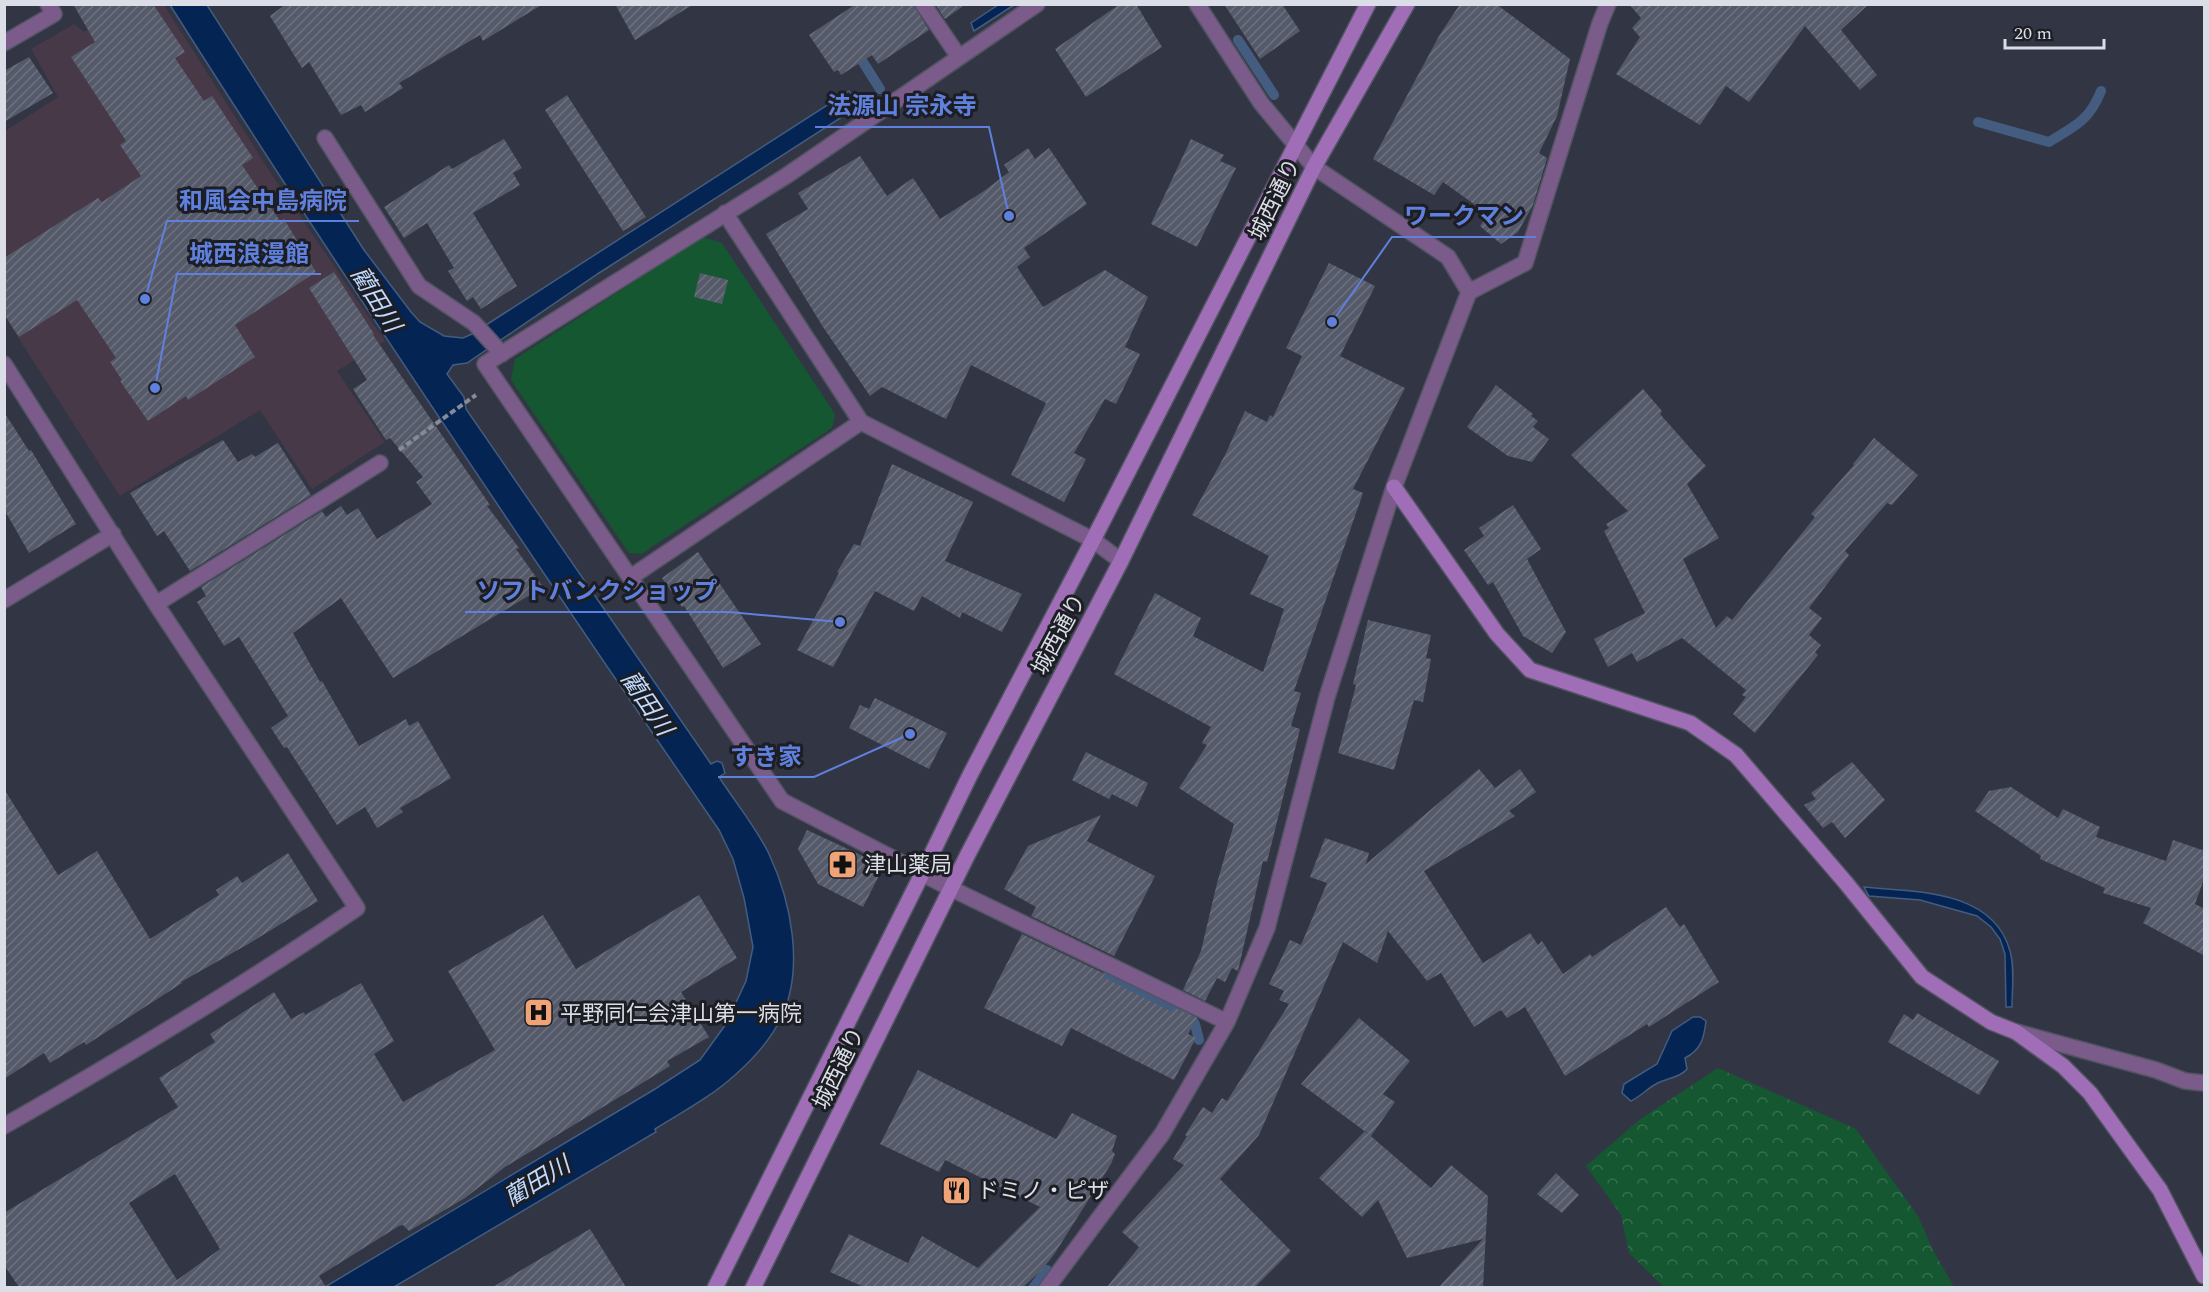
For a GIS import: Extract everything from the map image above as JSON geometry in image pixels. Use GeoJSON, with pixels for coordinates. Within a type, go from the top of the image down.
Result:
{"type":"FeatureCollection","features":[{"type":"Feature","properties":{"kind":"street"},"geometry":{"type":"LineString","coordinates":[[4,43],[54,14],[48,4]]}},
{"type":"Feature","properties":{"kind":"street"},"geometry":{"type":"LineString","coordinates":[[923,4],[959,57]]}},
{"type":"Feature","properties":{"kind":"street"},"geometry":{"type":"LineString","coordinates":[[1037,4],[786,176],[485,364],[782,801],[952,889],[1227,1022]]}},
{"type":"Feature","properties":{"kind":"street"},"geometry":{"type":"LineString","coordinates":[[1197,4],[1261,103],[1314,167],[1448,257],[1469,292]]}},
{"type":"Feature","properties":{"kind":"street","name":"城西通り"},"geometry":{"type":"LineString","coordinates":[[715,1287],[970,775],[1368,4]]}},
{"type":"Feature","properties":{"kind":"street","name":"城西通り"},"geometry":{"type":"LineString","coordinates":[[753,1287],[952,889],[1121,561],[1314,167],[1407,4]]}},
{"type":"Feature","properties":{"kind":"street"},"geometry":{"type":"LineString","coordinates":[[1047,1287],[1162,1134],[1227,1022],[1267,928],[1327,697],[1394,487],[1469,292],[1525,263],[1599,23],[1608,4]]}},
{"type":"Feature","properties":{"kind":"street"},"geometry":{"type":"LineString","coordinates":[[325,138],[420,286],[474,322],[502,354]]}},
{"type":"Feature","properties":{"kind":"street"},"geometry":{"type":"LineString","coordinates":[[725,213],[861,422],[1093,540],[1121,561]]}},
{"type":"Feature","properties":{"kind":"street"},"geometry":{"type":"LineString","coordinates":[[4,363],[156,604],[357,908],[214,1002],[4,1126]]}},
{"type":"Feature","properties":{"kind":"street"},"geometry":{"type":"LineString","coordinates":[[631,577],[861,422]]}},
{"type":"Feature","properties":{"kind":"street"},"geometry":{"type":"LineString","coordinates":[[156,604],[380,463]]}},
{"type":"Feature","properties":{"kind":"street"},"geometry":{"type":"LineString","coordinates":[[1394,487],[1497,634],[1530,670],[1690,723],[1736,756],[1846,883],[1922,977],[1991,1022],[2016,1032],[2156,1070],[2185,1081],[2205,1083]]}},
{"type":"Feature","properties":{"kind":"street"},"geometry":{"type":"LineString","coordinates":[[4,600],[113,534]]}},
{"type":"Feature","properties":{"kind":"street"},"geometry":{"type":"LineString","coordinates":[[2016,1032],[2063,1066],[2090,1093],[2160,1190],[2205,1276]]}},
{"type":"Feature","properties":{"kind":"path"},"geometry":{"type":"LineString","coordinates":[[380,463],[485,389]]}},
{"type":"Feature","properties":{"kind":"shaded area"},"geometry":{"type":"Polygon","coordinates":[[[126,5],[164,5],[272,175],[385,341],[337,371],[385,442],[312,489],[260,410],[120,496],[5,317],[5,131],[58,97],[31,49],[74,24],[84,32],[126,5]]]}},
{"type":"Feature","properties":{"kind":"green space"},"geometry":{"type":"Polygon","coordinates":[[[703,237],[722,243],[835,414],[832,428],[641,554],[629,553],[511,380],[515,359],[703,237]]]}},
{"type":"Feature","properties":{"kind":"green space"},"geometry":{"type":"Polygon","coordinates":[[[1718,1068],[1856,1129],[1918,1216],[1933,1250],[1954,1287],[1664,1287],[1629,1253],[1621,1215],[1586,1166],[1639,1120],[1718,1068]]]}},
{"type":"Feature","properties":{"kind":"water","name":"藺田川"},"geometry":{"type":"Polygon","coordinates":[[[170,5],[207,5],[364,250],[420,322],[444,336],[463,338],[472,334],[849,91],[859,106],[599,273],[467,363],[453,365],[447,374],[464,397],[466,409],[711,764],[717,761],[722,763],[725,773],[719,777],[752,824],[777,873],[789,914],[794,957],[788,999],[781,1018],[767,1041],[726,1083],[655,1129],[656,1132],[394,1287],[325,1287],[700,1060],[726,1024],[746,981],[753,947],[744,898],[733,859],[719,830],[441,420],[170,5]]]}},
{"type":"Feature","properties":{"kind":"water"},"geometry":{"type":"Polygon","coordinates":[[[998,5],[1014,5],[974,31],[971,23],[998,5]]]}},
{"type":"Feature","properties":{"kind":"water"},"geometry":{"type":"Polygon","coordinates":[[[1864,887],[1906,890],[1950,898],[1970,905],[1987,916],[2001,931],[2012,958],[2012,1007],[2006,1007],[2005,954],[2000,939],[1991,927],[1977,916],[1920,900],[1869,896],[1864,887]]]}},
{"type":"Feature","properties":{"kind":"water"},"geometry":{"type":"Polygon","coordinates":[[[1693,1017],[1700,1017],[1706,1021],[1701,1043],[1685,1058],[1687,1069],[1681,1074],[1656,1084],[1631,1101],[1622,1093],[1624,1084],[1657,1064],[1672,1031],[1693,1017]]]}},
{"type":"Feature","properties":{"kind":"building"},"geometry":{"type":"Polygon","coordinates":[[[73,4],[153,4],[185,52],[175,58],[204,101],[212,96],[253,158],[242,165],[280,221],[284,219],[316,272],[235,325],[255,357],[188,400],[186,396],[148,421],[120,381],[122,380],[110,362],[116,358],[77,300],[19,337],[4,314],[4,258],[98,198],[102,202],[141,176],[120,145],[126,141],[71,57],[95,42],[73,4]]]}},
{"type":"Feature","properties":{"kind":"building"},"geometry":{"type":"Polygon","coordinates":[[[286,4],[543,4],[483,41],[480,35],[399,83],[403,88],[365,112],[361,105],[341,115],[309,62],[302,68],[270,16],[286,4]]]}},
{"type":"Feature","properties":{"kind":"building"},"geometry":{"type":"Polygon","coordinates":[[[615,4],[694,4],[635,40],[615,4]]]}},
{"type":"Feature","properties":{"kind":"building"},"geometry":{"type":"Polygon","coordinates":[[[856,4],[913,4],[929,30],[878,64],[872,55],[841,75],[838,70],[834,72],[809,35],[856,4]]]}},
{"type":"Feature","properties":{"kind":"building"},"geometry":{"type":"Polygon","coordinates":[[[935,4],[966,4],[945,19],[935,4]]]}},
{"type":"Feature","properties":{"kind":"building"},"geometry":{"type":"Polygon","coordinates":[[[1120,4],[1136,4],[1162,47],[1086,97],[1055,49],[1120,4]]]}},
{"type":"Feature","properties":{"kind":"building"},"geometry":{"type":"Polygon","coordinates":[[[1224,4],[1282,4],[1300,31],[1260,59],[1224,4]]]}},
{"type":"Feature","properties":{"kind":"building"},"geometry":{"type":"Polygon","coordinates":[[[1460,4],[1496,4],[1570,59],[1557,116],[1539,153],[1547,158],[1533,205],[1518,232],[1501,244],[1480,226],[1488,214],[1443,182],[1434,195],[1373,159],[1439,36],[1460,4]]]}},
{"type":"Feature","properties":{"kind":"building"},"geometry":{"type":"Polygon","coordinates":[[[1629,4],[1869,4],[1841,30],[1877,75],[1860,90],[1805,26],[1749,102],[1726,86],[1700,125],[1616,74],[1640,37],[1632,28],[1641,18],[1629,4]]]}},
{"type":"Feature","properties":{"kind":"building"},"geometry":{"type":"Polygon","coordinates":[[[29,57],[53,93],[4,122],[4,71],[29,57]]]}},
{"type":"Feature","properties":{"kind":"building"},"geometry":{"type":"Polygon","coordinates":[[[567,95],[646,217],[623,231],[545,110],[567,95]]]}},
{"type":"Feature","properties":{"kind":"building"},"geometry":{"type":"Polygon","coordinates":[[[504,139],[522,168],[513,173],[520,185],[473,213],[517,286],[481,309],[473,297],[467,301],[448,271],[454,268],[427,223],[404,238],[384,207],[449,165],[452,169],[504,139]]]}},
{"type":"Feature","properties":{"kind":"building"},"geometry":{"type":"Polygon","coordinates":[[[1191,139],[1224,155],[1220,161],[1236,168],[1197,247],[1151,224],[1191,139]]]}},
{"type":"Feature","properties":{"kind":"building"},"geometry":{"type":"Polygon","coordinates":[[[1028,148],[1035,159],[1049,148],[1087,204],[1024,248],[1030,257],[1017,267],[1043,307],[1105,270],[1148,297],[1125,347],[1140,354],[1116,404],[1105,399],[1074,453],[1086,459],[1064,502],[1011,475],[1046,403],[971,365],[946,419],[882,387],[870,396],[823,327],[766,234],[808,209],[798,193],[860,156],[887,196],[913,178],[940,219],[1009,172],[1004,165],[1028,148]]]}},
{"type":"Feature","properties":{"kind":"building"},"geometry":{"type":"Polygon","coordinates":[[[1329,263],[1375,286],[1340,356],[1405,388],[1353,489],[1363,493],[1294,691],[1301,693],[1291,726],[1300,729],[1267,862],[1263,861],[1238,971],[1232,968],[1225,982],[1217,978],[1205,1001],[1183,990],[1201,951],[1234,824],[1179,788],[1207,745],[1202,743],[1211,727],[1114,674],[1155,593],[1201,618],[1193,636],[1263,672],[1284,609],[1250,594],[1269,556],[1192,515],[1225,455],[1245,411],[1267,422],[1270,415],[1273,417],[1302,356],[1286,348],[1329,263]]]}},
{"type":"Feature","properties":{"kind":"building"},"geometry":{"type":"Polygon","coordinates":[[[334,272],[373,335],[490,505],[487,506],[519,548],[516,549],[543,587],[393,678],[341,598],[293,633],[359,746],[406,719],[409,726],[418,721],[451,778],[400,808],[403,812],[377,828],[365,807],[337,825],[287,747],[284,748],[271,728],[288,716],[239,637],[224,646],[197,602],[206,596],[201,587],[322,511],[326,517],[341,506],[347,515],[358,508],[377,539],[432,504],[416,482],[423,477],[390,438],[386,440],[353,389],[367,380],[309,288],[334,272]]]}},
{"type":"Feature","properties":{"kind":"building"},"geometry":{"type":"Polygon","coordinates":[[[700,273],[728,280],[722,304],[694,297],[700,273]]]}},
{"type":"Feature","properties":{"kind":"building"},"geometry":{"type":"Polygon","coordinates":[[[1496,385],[1533,414],[1531,416],[1538,421],[1533,427],[1549,439],[1532,462],[1508,456],[1467,427],[1496,385]]]}},
{"type":"Feature","properties":{"kind":"building"},"geometry":{"type":"Polygon","coordinates":[[[1643,389],[1662,411],[1660,414],[1706,466],[1687,484],[1719,538],[1683,559],[1716,628],[1727,616],[1732,620],[1815,517],[1811,514],[1854,465],[1874,438],[1918,475],[1892,505],[1887,503],[1845,551],[1849,555],[1809,608],[1822,618],[1809,635],[1821,645],[1815,652],[1818,655],[1755,733],[1733,714],[1746,697],[1742,695],[1746,690],[1682,638],[1637,662],[1632,653],[1608,667],[1594,639],[1645,613],[1604,531],[1609,528],[1606,524],[1628,511],[1571,455],[1643,389]]]}},
{"type":"Feature","properties":{"kind":"building"},"geometry":{"type":"Polygon","coordinates":[[[4,412],[29,451],[31,450],[76,524],[29,553],[4,509],[4,412]]]}},
{"type":"Feature","properties":{"kind":"building"},"geometry":{"type":"Polygon","coordinates":[[[223,440],[238,462],[252,454],[255,457],[278,443],[311,495],[190,571],[164,531],[157,536],[130,493],[223,440]]]}},
{"type":"Feature","properties":{"kind":"building"},"geometry":{"type":"Polygon","coordinates":[[[892,464],[973,502],[945,561],[1022,594],[1002,632],[962,612],[960,618],[922,596],[914,611],[875,591],[833,667],[797,650],[839,573],[837,572],[854,544],[860,546],[892,464]]]}},
{"type":"Feature","properties":{"kind":"building"},"geometry":{"type":"Polygon","coordinates":[[[1513,505],[1541,549],[1527,559],[1566,632],[1552,653],[1523,636],[1493,582],[1488,585],[1464,550],[1484,536],[1479,528],[1513,505]]]}},
{"type":"Feature","properties":{"kind":"building"},"geometry":{"type":"Polygon","coordinates":[[[698,552],[761,644],[723,668],[684,606],[682,607],[662,578],[698,552]]]}},
{"type":"Feature","properties":{"kind":"building"},"geometry":{"type":"Polygon","coordinates":[[[1368,620],[1431,635],[1426,658],[1431,659],[1423,702],[1414,700],[1394,770],[1338,753],[1356,685],[1353,684],[1368,620]]]}},
{"type":"Feature","properties":{"kind":"building"},"geometry":{"type":"Polygon","coordinates":[[[875,698],[947,733],[929,769],[849,728],[860,705],[869,709],[875,698]]]}},
{"type":"Feature","properties":{"kind":"building"},"geometry":{"type":"Polygon","coordinates":[[[1086,752],[1148,783],[1137,807],[1112,794],[1109,799],[1072,780],[1086,752]]]}},
{"type":"Feature","properties":{"kind":"building"},"geometry":{"type":"Polygon","coordinates":[[[1852,762],[1885,800],[1845,838],[1832,822],[1823,828],[1804,805],[1816,799],[1811,793],[1852,762]]]}},
{"type":"Feature","properties":{"kind":"building"},"geometry":{"type":"Polygon","coordinates":[[[1479,769],[1495,788],[1520,769],[1536,792],[1509,811],[1515,816],[1424,871],[1483,963],[1530,933],[1538,945],[1542,941],[1563,974],[1590,954],[1592,957],[1666,907],[1680,927],[1684,924],[1719,982],[1649,1027],[1647,1024],[1565,1076],[1525,1007],[1507,1018],[1501,1010],[1474,1027],[1441,973],[1427,981],[1388,931],[1377,963],[1343,942],[1259,1135],[1220,1179],[1291,1251],[1255,1287],[1107,1287],[1139,1247],[1122,1232],[1184,1165],[1173,1159],[1203,1107],[1212,1113],[1222,1098],[1227,1101],[1289,1004],[1279,1000],[1284,991],[1269,984],[1290,940],[1301,945],[1327,883],[1310,877],[1325,838],[1369,853],[1366,864],[1479,769]]]}},
{"type":"Feature","properties":{"kind":"building"},"geometry":{"type":"Polygon","coordinates":[[[2011,787],[2058,818],[2063,809],[2100,827],[2096,837],[2166,861],[2173,840],[2205,851],[2205,876],[2195,904],[2205,909],[2205,956],[2143,923],[2151,908],[2103,893],[2105,888],[2040,859],[2041,856],[1975,811],[1989,791],[2011,787]]]}},
{"type":"Feature","properties":{"kind":"building"},"geometry":{"type":"Polygon","coordinates":[[[4,789],[58,875],[97,851],[150,939],[219,895],[216,890],[237,876],[242,883],[288,853],[318,901],[181,982],[86,1045],[84,1042],[50,1063],[44,1053],[4,1079],[4,789]]]}},
{"type":"Feature","properties":{"kind":"building"},"geometry":{"type":"Polygon","coordinates":[[[1101,815],[1087,841],[1155,876],[1114,956],[1031,916],[1036,907],[1004,889],[1028,846],[1101,815]]]}},
{"type":"Feature","properties":{"kind":"building"},"geometry":{"type":"Polygon","coordinates":[[[807,830],[884,866],[863,907],[818,884],[798,849],[807,830]]]}},
{"type":"Feature","properties":{"kind":"building"},"geometry":{"type":"Polygon","coordinates":[[[699,895],[737,958],[681,992],[709,1037],[667,1061],[670,1066],[505,1167],[465,1198],[409,1231],[403,1225],[399,1226],[319,1276],[326,1287],[19,1287],[4,1265],[4,1213],[178,1107],[159,1078],[215,1042],[210,1034],[274,992],[291,1019],[304,1012],[305,1015],[361,983],[394,1041],[374,1054],[403,1102],[495,1050],[448,971],[543,915],[576,969],[699,895]],[[175,1174],[129,1203],[177,1280],[220,1249],[175,1174]]]}},
{"type":"Feature","properties":{"kind":"building"},"geometry":{"type":"Polygon","coordinates":[[[1022,934],[1105,974],[1103,977],[1172,1012],[1175,1008],[1197,1018],[1188,1034],[1196,1038],[1174,1080],[1071,1028],[1062,1046],[984,1008],[1022,934]]]}},
{"type":"Feature","properties":{"kind":"building"},"geometry":{"type":"Polygon","coordinates":[[[1917,1013],[1999,1061],[1979,1095],[1888,1042],[1904,1014],[1913,1020],[1917,1013]]]}},
{"type":"Feature","properties":{"kind":"building"},"geometry":{"type":"Polygon","coordinates":[[[1359,1018],[1410,1061],[1383,1094],[1395,1102],[1371,1136],[1301,1084],[1359,1018]]]}},
{"type":"Feature","properties":{"kind":"building"},"geometry":{"type":"Polygon","coordinates":[[[918,1070],[1056,1139],[1072,1113],[1117,1136],[1112,1151],[1115,1154],[1111,1164],[1055,1253],[1042,1270],[1023,1287],[864,1287],[830,1272],[849,1234],[908,1263],[922,1236],[978,1268],[1040,1207],[945,1160],[939,1172],[880,1144],[918,1070]]]}},
{"type":"Feature","properties":{"kind":"building"},"geometry":{"type":"Polygon","coordinates":[[[1365,1131],[1431,1188],[1451,1165],[1488,1196],[1483,1287],[1439,1287],[1483,1239],[1407,1258],[1378,1200],[1362,1217],[1319,1178],[1365,1131]]]}},
{"type":"Feature","properties":{"kind":"building"},"geometry":{"type":"Polygon","coordinates":[[[1556,1173],[1579,1195],[1562,1213],[1537,1194],[1556,1173]]]}},
{"type":"Feature","properties":{"kind":"building"},"geometry":{"type":"Polygon","coordinates":[[[590,1229],[626,1287],[493,1287],[590,1229]]]}},
{"type":"Feature","properties":{"kind":"waterway"},"geometry":{"type":"LineString","coordinates":[[1238,40],[1274,95]]}},
{"type":"Feature","properties":{"kind":"waterway"},"geometry":{"type":"LineString","coordinates":[[856,51],[880,89]]}},
{"type":"Feature","properties":{"kind":"waterway"},"geometry":{"type":"LineString","coordinates":[[1978,122],[2049,142],[2080,122],[2091,109],[2101,91]]}},
{"type":"Feature","properties":{"kind":"waterway"},"geometry":{"type":"LineString","coordinates":[[1107,976],[1192,1019],[1199,1040]]}},
{"type":"Feature","properties":{"kind":"waterway"},"geometry":{"type":"LineString","coordinates":[[1033,1288],[1047,1270]]}},
{"type":"Feature","properties":{"kind":"place","name":"法源山 宗永寺"},"geometry":{"type":"Point","coordinates":[1009,216]}},
{"type":"Feature","properties":{"kind":"place","name":"和風会中島病院"},"geometry":{"type":"Point","coordinates":[145,299]}},
{"type":"Feature","properties":{"kind":"place","name":"ワークマン"},"geometry":{"type":"Point","coordinates":[1332,322]}},
{"type":"Feature","properties":{"kind":"place","name":"城西浪漫館"},"geometry":{"type":"Point","coordinates":[155,388]}},
{"type":"Feature","properties":{"kind":"place","name":"ソフトバンクショップ"},"geometry":{"type":"Point","coordinates":[840,622]}},
{"type":"Feature","properties":{"kind":"place","name":"すき家"},"geometry":{"type":"Point","coordinates":[910,734]}},
{"type":"Feature","properties":{"kind":"place","name":"津山薬局"},"geometry":{"type":"Point","coordinates":[843,864]}},
{"type":"Feature","properties":{"kind":"place","name":"平野同仁会津山第一病院"},"geometry":{"type":"Point","coordinates":[539,1013]}},
{"type":"Feature","properties":{"kind":"place","name":"ドミノ・ピザ"},"geometry":{"type":"Point","coordinates":[956,1190]}}]}
